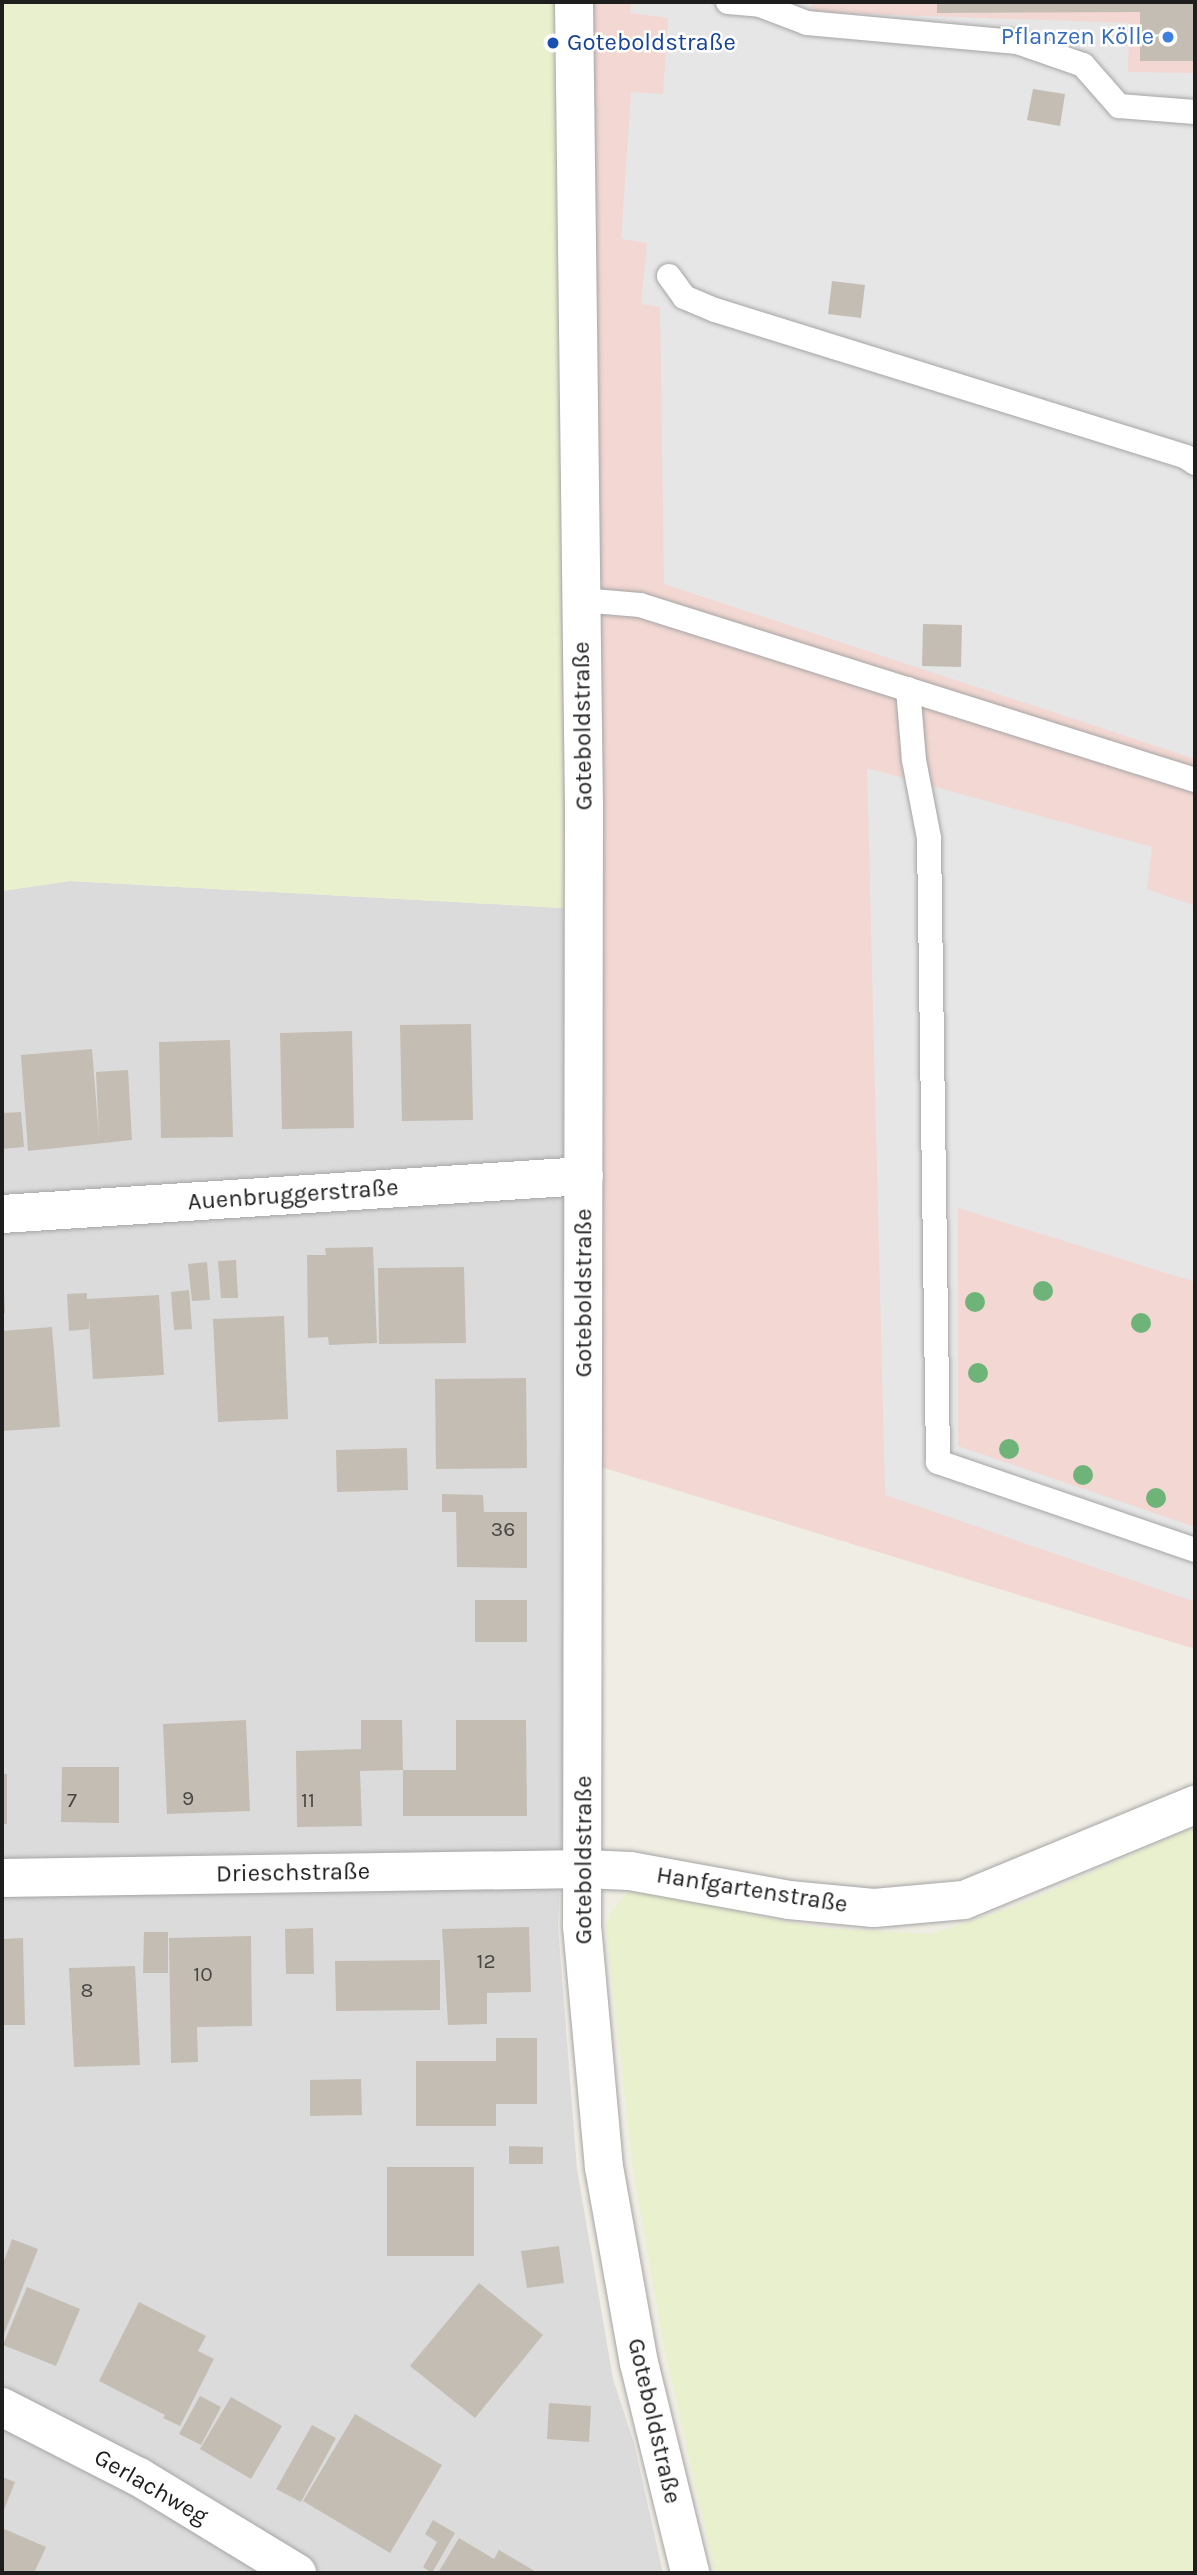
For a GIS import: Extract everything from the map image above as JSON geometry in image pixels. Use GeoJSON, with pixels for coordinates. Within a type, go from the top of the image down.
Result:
{"type":"FeatureCollection","features":[{"type":"Feature","properties":{"kind":"street","name":"Goteboldstraße"},"geometry":{"type":"LineString","coordinates":[[574,2],[584,1176],[582,1926],[604,2167],[639,2363],[691,2573]]}},
{"type":"Feature","properties":{"kind":"street","name":"Auenbruggerstraße"},"geometry":{"type":"LineString","coordinates":[[2,1214],[584,1176]]}},
{"type":"Feature","properties":{"kind":"street","name":"Hanfgartenstraße"},"geometry":{"type":"LineString","coordinates":[[584,1869],[630,1871],[789,1900],[874,1908],[964,1900],[1195,1805]]}},
{"type":"Feature","properties":{"kind":"street","name":"Drieschstraße"},"geometry":{"type":"LineString","coordinates":[[2,1878],[584,1869]]}},
{"type":"Feature","properties":{"kind":"street","name":"Gerlachweg"},"geometry":{"type":"LineString","coordinates":[[2,2407],[139,2477],[297,2573]]}},
{"type":"Feature","properties":{"kind":"lane"},"geometry":{"type":"LineString","coordinates":[[728,2],[761,5],[807,23],[1017,42],[1083,65],[1119,106],[1195,113]]}},
{"type":"Feature","properties":{"kind":"lane"},"geometry":{"type":"LineString","coordinates":[[669,276],[684,297],[715,310],[1186,457],[1195,463]]}},
{"type":"Feature","properties":{"kind":"lane"},"geometry":{"type":"LineString","coordinates":[[581,600],[640,605],[1195,780]]}},
{"type":"Feature","properties":{"kind":"lane"},"geometry":{"type":"LineString","coordinates":[[908,689],[915,760],[929,838],[938,1462],[1195,1550]]}},
{"type":"Feature","properties":{"kind":"shaded area"},"geometry":{"type":"Polygon","coordinates":[[[556,2],[1195,2],[1195,1649],[578,1460],[564,908],[556,2]]]}},
{"type":"Feature","properties":{"kind":"shaded area"},"geometry":{"type":"Polygon","coordinates":[[[631,2],[811,2],[812,12],[1129,23],[1128,72],[1195,73],[1195,759],[664,584],[660,307],[641,304],[647,243],[621,239],[631,92],[663,94],[668,18],[630,13],[631,2]]]}},
{"type":"Feature","properties":{"kind":"shaded area"},"geometry":{"type":"Polygon","coordinates":[[[867,768],[1152,847],[1147,889],[1195,906],[1195,1282],[958,1208],[958,1446],[1195,1527],[1195,1602],[885,1495],[867,768]]]}},
{"type":"Feature","properties":{"kind":"shaded area"},"geometry":{"type":"Polygon","coordinates":[[[70,881],[564,908],[578,1460],[558,1926],[577,2169],[613,2379],[634,2443],[663,2573],[2,2573],[2,891],[70,881]]]}},
{"type":"Feature","properties":{"kind":"green space"},"geometry":{"type":"Polygon","coordinates":[[[2,2],[556,2],[564,908],[70,881],[2,891],[2,2]]]}},
{"type":"Feature","properties":{"kind":"green space"},"geometry":{"type":"Polygon","coordinates":[[[1195,1827],[1195,2573],[715,2573],[664,2348],[632,2164],[606,1926],[611,1911],[627,1893],[657,1888],[755,1916],[823,1928],[931,1934],[1013,1907],[1195,1827]]]}},
{"type":"Feature","properties":{"kind":"building","name":"Pflanzen Kölle"},"geometry":{"type":"Polygon","coordinates":[[[937,2],[1195,2],[1195,61],[1140,61],[1140,12],[937,13],[937,2]]]}},
{"type":"Feature","properties":{"kind":"building"},"geometry":{"type":"Polygon","coordinates":[[[1033,89],[1065,94],[1060,126],[1027,120],[1033,89]]]}},
{"type":"Feature","properties":{"kind":"building"},"geometry":{"type":"Polygon","coordinates":[[[832,281],[865,285],[861,318],[828,314],[832,281]]]}},
{"type":"Feature","properties":{"kind":"building"},"geometry":{"type":"Polygon","coordinates":[[[923,624],[962,625],[961,667],[922,666],[923,624]]]}},
{"type":"Feature","properties":{"kind":"building"},"geometry":{"type":"Polygon","coordinates":[[[471,1024],[473,1120],[402,1121],[400,1025],[471,1024]]]}},
{"type":"Feature","properties":{"kind":"building"},"geometry":{"type":"Polygon","coordinates":[[[352,1031],[354,1128],[282,1129],[280,1033],[352,1031]]]}},
{"type":"Feature","properties":{"kind":"building"},"geometry":{"type":"Polygon","coordinates":[[[230,1040],[233,1137],[161,1138],[159,1042],[230,1040]]]}},
{"type":"Feature","properties":{"kind":"building"},"geometry":{"type":"Polygon","coordinates":[[[92,1049],[99,1137],[96,1072],[128,1070],[132,1140],[28,1151],[21,1055],[92,1049]]]}},
{"type":"Feature","properties":{"kind":"building"},"geometry":{"type":"Polygon","coordinates":[[[21,1112],[24,1147],[2,1149],[2,1113],[21,1112]]]}},
{"type":"Feature","properties":{"kind":"building"},"geometry":{"type":"Polygon","coordinates":[[[373,1247],[377,1343],[329,1345],[328,1337],[308,1338],[307,1255],[326,1255],[325,1248],[373,1247]]]}},
{"type":"Feature","properties":{"kind":"building"},"geometry":{"type":"Polygon","coordinates":[[[236,1260],[238,1298],[221,1298],[218,1261],[236,1260]]]}},
{"type":"Feature","properties":{"kind":"building"},"geometry":{"type":"Polygon","coordinates":[[[207,1262],[210,1300],[192,1301],[188,1264],[207,1262]]]}},
{"type":"Feature","properties":{"kind":"building"},"geometry":{"type":"Polygon","coordinates":[[[464,1267],[466,1343],[379,1344],[378,1268],[464,1267]]]}},
{"type":"Feature","properties":{"kind":"building"},"geometry":{"type":"Polygon","coordinates":[[[2,1290],[5,1313],[2,1314],[2,1290]]]}},
{"type":"Feature","properties":{"kind":"building"},"geometry":{"type":"Polygon","coordinates":[[[189,1290],[192,1329],[174,1330],[171,1292],[189,1290]]]}},
{"type":"Feature","properties":{"kind":"building"},"geometry":{"type":"Polygon","coordinates":[[[87,1293],[87,1299],[159,1295],[164,1375],[93,1379],[89,1318],[89,1329],[69,1331],[67,1294],[87,1293]]]}},
{"type":"Feature","properties":{"kind":"building"},"geometry":{"type":"Polygon","coordinates":[[[284,1316],[288,1419],[218,1422],[213,1319],[284,1316]]]}},
{"type":"Feature","properties":{"kind":"building"},"geometry":{"type":"Polygon","coordinates":[[[52,1327],[60,1427],[2,1431],[2,1331],[52,1327]]]}},
{"type":"Feature","properties":{"kind":"building"},"geometry":{"type":"Polygon","coordinates":[[[526,1378],[527,1468],[436,1469],[435,1379],[526,1378]]]}},
{"type":"Feature","properties":{"kind":"building"},"geometry":{"type":"Polygon","coordinates":[[[407,1448],[408,1490],[337,1492],[336,1450],[407,1448]]]}},
{"type":"Feature","properties":{"kind":"building"},"geometry":{"type":"Polygon","coordinates":[[[442,1494],[483,1495],[484,1512],[527,1512],[527,1568],[457,1567],[456,1512],[442,1512],[442,1494]]]}},
{"type":"Feature","properties":{"kind":"building"},"geometry":{"type":"Polygon","coordinates":[[[475,1600],[527,1600],[527,1642],[475,1642],[475,1600]]]}},
{"type":"Feature","properties":{"kind":"building"},"geometry":{"type":"Polygon","coordinates":[[[246,1720],[250,1811],[167,1814],[163,1724],[246,1720]]]}},
{"type":"Feature","properties":{"kind":"building"},"geometry":{"type":"Polygon","coordinates":[[[361,1720],[402,1720],[403,1770],[360,1771],[362,1826],[297,1827],[296,1751],[361,1749],[361,1720]]]}},
{"type":"Feature","properties":{"kind":"building"},"geometry":{"type":"Polygon","coordinates":[[[456,1720],[526,1720],[527,1816],[403,1816],[403,1770],[456,1770],[456,1720]]]}},
{"type":"Feature","properties":{"kind":"building"},"geometry":{"type":"Polygon","coordinates":[[[62,1767],[119,1767],[119,1823],[61,1822],[62,1767]]]}},
{"type":"Feature","properties":{"kind":"building"},"geometry":{"type":"Polygon","coordinates":[[[2,1774],[7,1774],[7,1824],[2,1824],[2,1774]]]}},
{"type":"Feature","properties":{"kind":"building"},"geometry":{"type":"Polygon","coordinates":[[[529,1927],[531,1992],[487,1993],[487,2024],[448,2025],[442,1929],[529,1927]]]}},
{"type":"Feature","properties":{"kind":"building"},"geometry":{"type":"Polygon","coordinates":[[[313,1928],[314,1974],[286,1974],[285,1929],[313,1928]]]}},
{"type":"Feature","properties":{"kind":"building"},"geometry":{"type":"Polygon","coordinates":[[[144,1932],[168,1932],[168,1973],[143,1973],[144,1932]]]}},
{"type":"Feature","properties":{"kind":"building"},"geometry":{"type":"Polygon","coordinates":[[[251,1936],[252,2026],[197,2027],[198,2062],[171,2063],[169,1938],[251,1936]]]}},
{"type":"Feature","properties":{"kind":"building"},"geometry":{"type":"Polygon","coordinates":[[[23,1938],[25,2025],[2,2025],[2,1939],[23,1938]]]}},
{"type":"Feature","properties":{"kind":"building"},"geometry":{"type":"Polygon","coordinates":[[[440,1960],[440,2010],[336,2011],[335,1961],[440,1960]]]}},
{"type":"Feature","properties":{"kind":"building"},"geometry":{"type":"Polygon","coordinates":[[[135,1966],[140,2065],[74,2067],[69,1968],[135,1966]]]}},
{"type":"Feature","properties":{"kind":"building"},"geometry":{"type":"Polygon","coordinates":[[[496,2038],[537,2038],[537,2104],[496,2104],[496,2126],[416,2126],[416,2061],[496,2061],[496,2038]]]}},
{"type":"Feature","properties":{"kind":"building"},"geometry":{"type":"Polygon","coordinates":[[[361,2079],[362,2115],[310,2116],[310,2080],[361,2079]]]}},
{"type":"Feature","properties":{"kind":"building"},"geometry":{"type":"Polygon","coordinates":[[[509,2146],[543,2147],[543,2164],[509,2164],[509,2146]]]}},
{"type":"Feature","properties":{"kind":"building"},"geometry":{"type":"Polygon","coordinates":[[[387,2167],[474,2167],[474,2256],[387,2256],[387,2167]]]}},
{"type":"Feature","properties":{"kind":"building"},"geometry":{"type":"Polygon","coordinates":[[[12,2239],[38,2249],[2,2339],[2,2266],[12,2239]]]}},
{"type":"Feature","properties":{"kind":"building"},"geometry":{"type":"Polygon","coordinates":[[[559,2246],[564,2283],[527,2288],[521,2251],[559,2246]]]}},
{"type":"Feature","properties":{"kind":"building"},"geometry":{"type":"Polygon","coordinates":[[[479,2283],[543,2335],[475,2418],[410,2366],[479,2283]]]}},
{"type":"Feature","properties":{"kind":"building"},"geometry":{"type":"Polygon","coordinates":[[[27,2287],[80,2309],[56,2366],[3,2345],[27,2287]]]}},
{"type":"Feature","properties":{"kind":"building"},"geometry":{"type":"Polygon","coordinates":[[[139,2302],[206,2336],[198,2351],[214,2359],[180,2426],[163,2418],[165,2415],[99,2381],[139,2302]]]}},
{"type":"Feature","properties":{"kind":"building"},"geometry":{"type":"Polygon","coordinates":[[[200,2396],[221,2407],[201,2445],[179,2434],[200,2396]]]}},
{"type":"Feature","properties":{"kind":"building"},"geometry":{"type":"Polygon","coordinates":[[[231,2397],[282,2426],[251,2479],[200,2449],[231,2397]]]}},
{"type":"Feature","properties":{"kind":"building"},"geometry":{"type":"Polygon","coordinates":[[[549,2403],[591,2406],[589,2442],[547,2439],[549,2403]]]}},
{"type":"Feature","properties":{"kind":"building"},"geometry":{"type":"Polygon","coordinates":[[[355,2414],[442,2465],[390,2553],[303,2501],[355,2414]]]}},
{"type":"Feature","properties":{"kind":"building"},"geometry":{"type":"Polygon","coordinates":[[[312,2425],[336,2438],[301,2502],[276,2489],[312,2425]]]}},
{"type":"Feature","properties":{"kind":"building"},"geometry":{"type":"Polygon","coordinates":[[[2,2477],[15,2482],[2,2515],[2,2477]]]}},
{"type":"Feature","properties":{"kind":"building"},"geometry":{"type":"Polygon","coordinates":[[[433,2520],[455,2533],[432,2573],[423,2567],[437,2542],[425,2534],[433,2520]]]}},
{"type":"Feature","properties":{"kind":"building"},"geometry":{"type":"Polygon","coordinates":[[[2,2528],[46,2547],[34,2573],[2,2573],[2,2528]]]}},
{"type":"Feature","properties":{"kind":"building"},"geometry":{"type":"Polygon","coordinates":[[[459,2538],[494,2559],[499,2550],[538,2573],[438,2573],[459,2538]]]}},
{"type":"Feature","properties":{"kind":"place","name":"Pflanzen Kölle"},"geometry":{"type":"Point","coordinates":[1168,37]}},
{"type":"Feature","properties":{"kind":"place","name":"Goteboldstraße"},"geometry":{"type":"Point","coordinates":[553,43]}}]}
